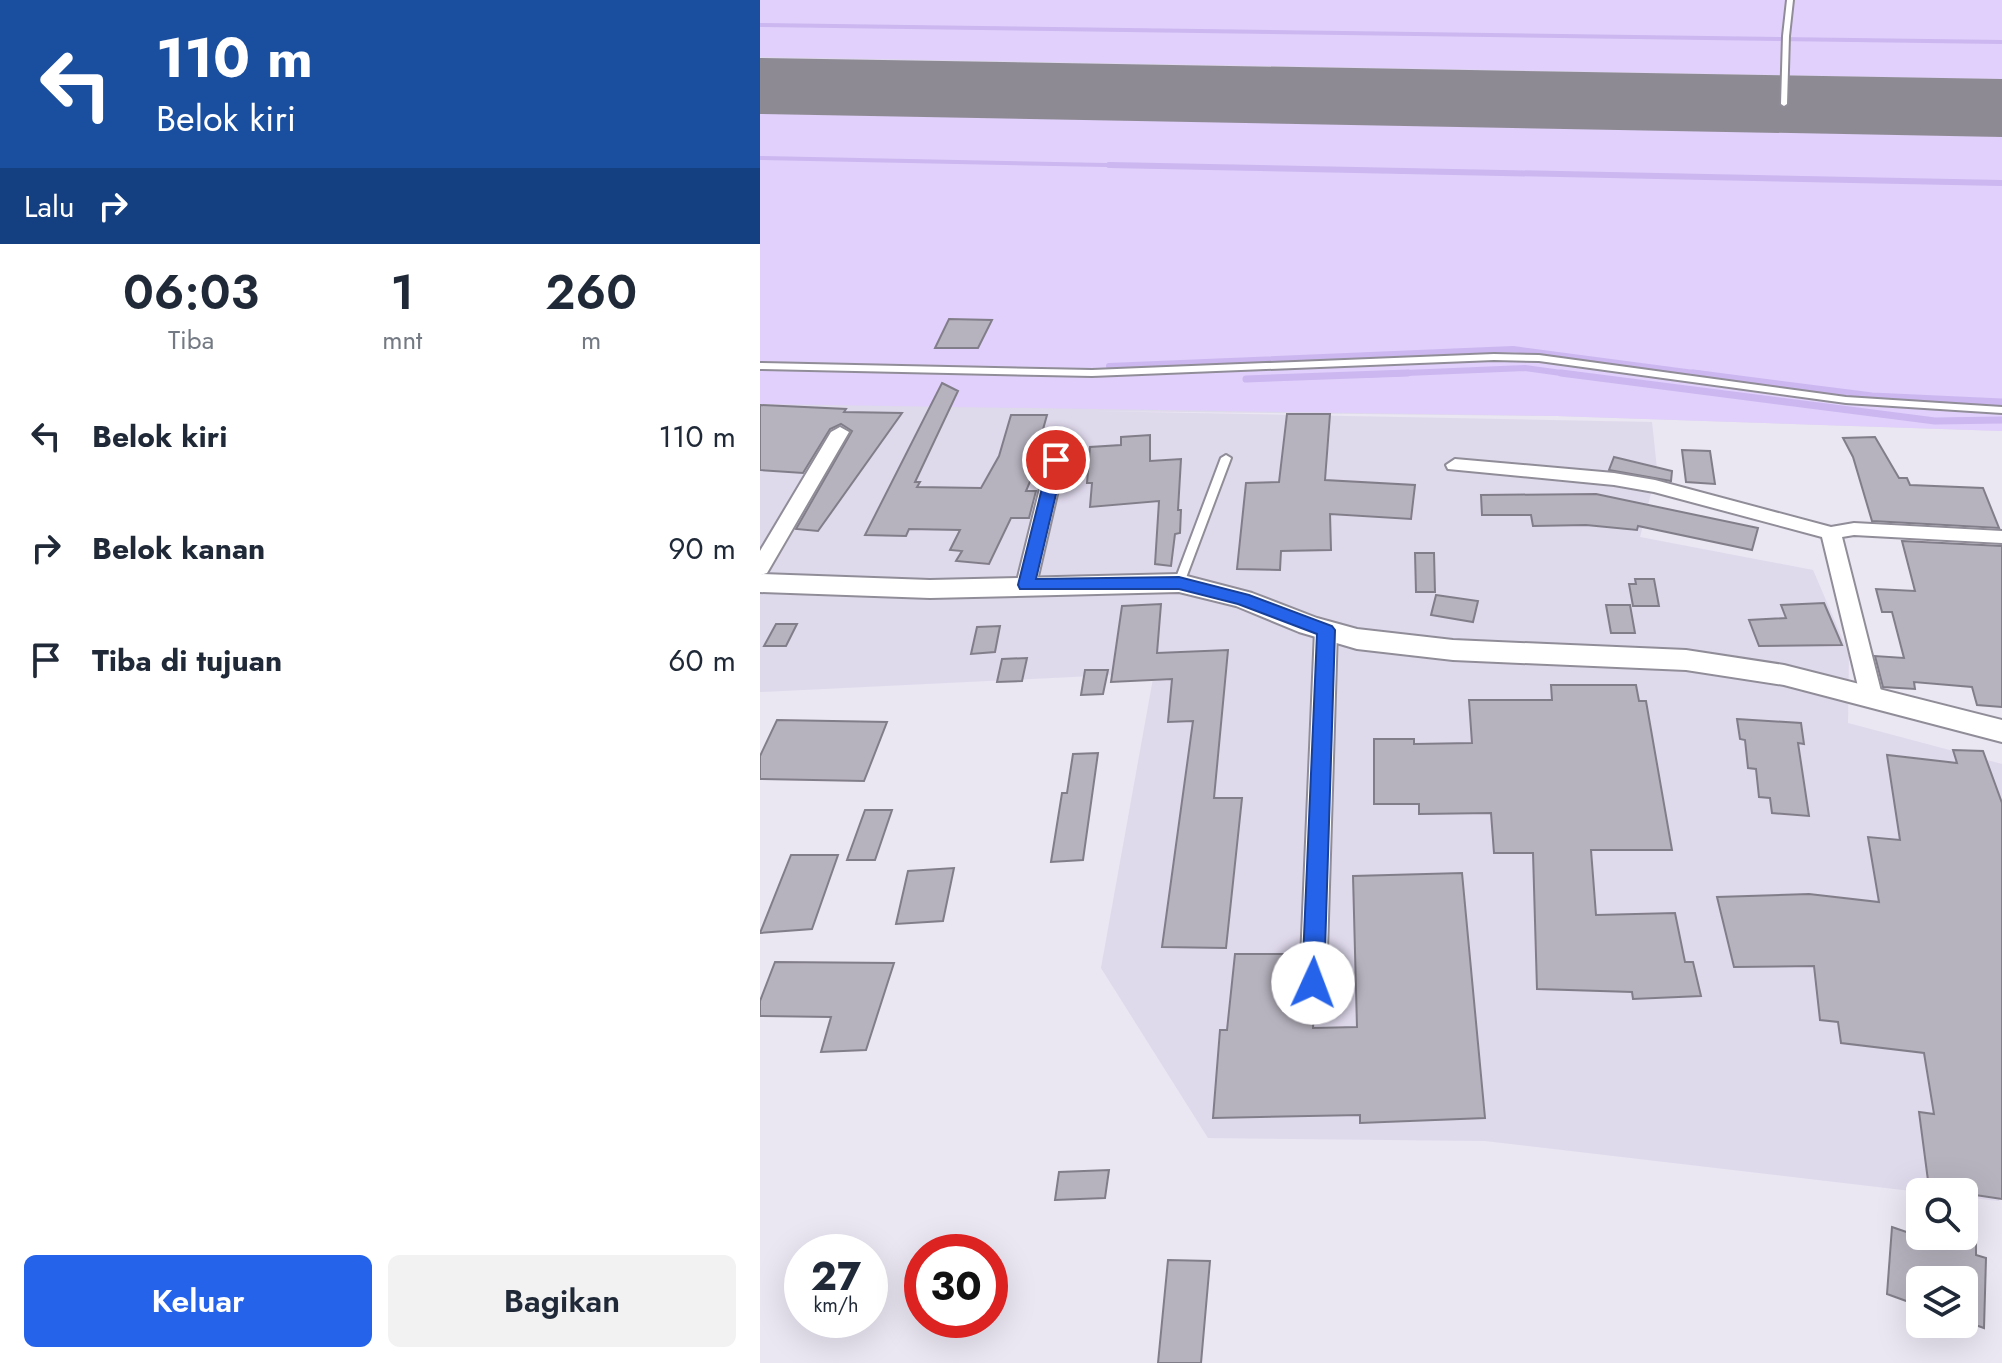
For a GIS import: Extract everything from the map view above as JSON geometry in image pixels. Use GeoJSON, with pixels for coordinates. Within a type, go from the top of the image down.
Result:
{"type":"FeatureCollection","features":[{"type":"Feature","properties":{"kind":"street"},"geometry":{"type":"LineString","coordinates":[[760,568],[840,432]]}},
{"type":"Feature","properties":{"kind":"street"},"geometry":{"type":"LineString","coordinates":[[1026,585],[1056,460]]}},
{"type":"Feature","properties":{"kind":"street"},"geometry":{"type":"LineString","coordinates":[[1455,465],[1614,479],[1655,486],[1831,533],[1854,529],[2002,537]]}},
{"type":"Feature","properties":{"kind":"street"},"geometry":{"type":"LineString","coordinates":[[1831,533],[1872,699]]}},
{"type":"Feature","properties":{"kind":"street"},"geometry":{"type":"LineString","coordinates":[[760,583],[930,589],[1179,583],[1243,599],[1357,639],[1453,650],[1686,660],[1784,675],[2002,731]]}},
{"type":"Feature","properties":{"kind":"street"},"geometry":{"type":"LineString","coordinates":[[1313,983],[1326,630]]}},
{"type":"Feature","properties":{"kind":"lane"},"geometry":{"type":"LineString","coordinates":[[1784,104],[1790,0]]}},
{"type":"Feature","properties":{"kind":"lane"},"geometry":{"type":"LineString","coordinates":[[760,366],[1092,373],[1524,358],[1846,400],[2002,410]]}},
{"type":"Feature","properties":{"kind":"lane"},"geometry":{"type":"LineString","coordinates":[[1179,583],[1226,458]]}},
{"type":"Feature","properties":{"kind":"shaded area"},"geometry":{"type":"Polygon","coordinates":[[[760,0],[2002,0],[2002,431],[1557,416],[1092,411],[1652,422],[1657,469],[1640,537],[1813,570],[1849,654],[1848,723],[2002,764],[2002,1171],[1999,1201],[1978,1199],[1978,1178],[1906,1178],[1906,1190],[1485,1141],[1208,1138],[1101,968],[1154,673],[760,692],[760,0]]]}},
{"type":"Feature","properties":{"kind":"shaded area"},"geometry":{"type":"Polygon","coordinates":[[[760,0],[2002,0],[2002,79],[760,57],[760,0]]]}},
{"type":"Feature","properties":{"kind":"shaded area"},"geometry":{"type":"Polygon","coordinates":[[[760,109],[2002,132],[2002,431],[1557,416],[760,404],[760,109]]]}},
{"type":"Feature","properties":{"kind":"building"},"geometry":{"type":"Polygon","coordinates":[[[949,319],[992,320],[978,348],[935,348],[949,319]]]}},
{"type":"Feature","properties":{"kind":"building"},"geometry":{"type":"Polygon","coordinates":[[[942,383],[958,391],[915,482],[920,482],[917,487],[981,488],[999,456],[1011,415],[1047,415],[1035,458],[1040,458],[1026,491],[1036,491],[1029,518],[1011,518],[989,564],[956,561],[962,551],[950,550],[960,530],[909,529],[906,536],[865,535],[942,383]]]}},
{"type":"Feature","properties":{"kind":"building"},"geometry":{"type":"Polygon","coordinates":[[[760,405],[902,413],[818,531],[796,529],[852,431],[841,424],[830,429],[803,473],[760,470],[760,405]]]}},
{"type":"Feature","properties":{"kind":"building"},"geometry":{"type":"Polygon","coordinates":[[[1287,414],[1330,414],[1325,480],[1415,485],[1411,519],[1330,514],[1331,550],[1281,551],[1280,570],[1237,569],[1246,483],[1279,482],[1287,414]]]}},
{"type":"Feature","properties":{"kind":"building"},"geometry":{"type":"Polygon","coordinates":[[[1150,435],[1150,461],[1181,459],[1180,533],[1175,534],[1171,566],[1155,564],[1159,501],[1090,507],[1092,483],[1087,483],[1090,447],[1121,445],[1121,437],[1150,435]]]}},
{"type":"Feature","properties":{"kind":"building"},"geometry":{"type":"Polygon","coordinates":[[[1875,437],[1899,478],[1907,478],[1910,485],[1983,488],[1999,528],[1872,521],[1853,457],[1843,438],[1875,437]]]}},
{"type":"Feature","properties":{"kind":"building"},"geometry":{"type":"Polygon","coordinates":[[[1682,450],[1710,451],[1715,484],[1686,482],[1682,450]]]}},
{"type":"Feature","properties":{"kind":"building"},"geometry":{"type":"Polygon","coordinates":[[[1614,457],[1672,471],[1671,481],[1609,470],[1614,457]]]}},
{"type":"Feature","properties":{"kind":"building"},"geometry":{"type":"Polygon","coordinates":[[[1596,494],[1758,528],[1752,550],[1638,526],[1637,530],[1586,525],[1533,526],[1531,515],[1482,515],[1481,495],[1596,494]]]}},
{"type":"Feature","properties":{"kind":"building"},"geometry":{"type":"Polygon","coordinates":[[[1902,541],[2002,546],[2002,707],[1977,705],[1972,687],[1914,682],[1915,689],[1883,687],[1875,656],[1904,658],[1892,612],[1882,612],[1876,589],[1915,591],[1902,541]]]}},
{"type":"Feature","properties":{"kind":"building"},"geometry":{"type":"Polygon","coordinates":[[[1415,553],[1434,553],[1435,592],[1416,592],[1415,553]]]}},
{"type":"Feature","properties":{"kind":"building"},"geometry":{"type":"Polygon","coordinates":[[[1635,579],[1654,579],[1659,606],[1633,606],[1629,584],[1636,584],[1635,579]]]}},
{"type":"Feature","properties":{"kind":"building"},"geometry":{"type":"Polygon","coordinates":[[[1436,595],[1478,601],[1473,622],[1431,615],[1436,595]]]}},
{"type":"Feature","properties":{"kind":"building"},"geometry":{"type":"Polygon","coordinates":[[[1824,603],[1842,645],[1759,646],[1749,620],[1786,618],[1781,605],[1824,603]]]}},
{"type":"Feature","properties":{"kind":"building"},"geometry":{"type":"Polygon","coordinates":[[[1161,604],[1157,653],[1228,650],[1214,798],[1242,798],[1226,948],[1162,947],[1193,721],[1168,722],[1172,679],[1111,682],[1122,606],[1161,604]]]}},
{"type":"Feature","properties":{"kind":"building"},"geometry":{"type":"Polygon","coordinates":[[[1606,605],[1630,605],[1635,633],[1611,633],[1606,605]]]}},
{"type":"Feature","properties":{"kind":"building"},"geometry":{"type":"Polygon","coordinates":[[[776,624],[797,624],[786,646],[764,646],[776,624]]]}},
{"type":"Feature","properties":{"kind":"building"},"geometry":{"type":"Polygon","coordinates":[[[1000,626],[995,652],[971,654],[977,627],[1000,626]]]}},
{"type":"Feature","properties":{"kind":"building"},"geometry":{"type":"Polygon","coordinates":[[[1027,658],[1022,681],[997,682],[1002,659],[1027,658]]]}},
{"type":"Feature","properties":{"kind":"building"},"geometry":{"type":"Polygon","coordinates":[[[1085,670],[1108,670],[1103,694],[1081,695],[1085,670]]]}},
{"type":"Feature","properties":{"kind":"building"},"geometry":{"type":"Polygon","coordinates":[[[1551,685],[1636,685],[1639,701],[1646,701],[1672,850],[1591,850],[1596,915],[1675,913],[1685,962],[1693,962],[1701,996],[1633,999],[1632,992],[1537,989],[1533,853],[1494,853],[1491,813],[1419,814],[1419,804],[1374,804],[1374,739],[1414,739],[1414,744],[1472,743],[1469,700],[1552,700],[1551,685]]]}},
{"type":"Feature","properties":{"kind":"building"},"geometry":{"type":"Polygon","coordinates":[[[1737,719],[1801,723],[1804,744],[1798,743],[1809,816],[1772,813],[1770,798],[1759,797],[1756,769],[1748,768],[1745,740],[1740,739],[1737,719]]]}},
{"type":"Feature","properties":{"kind":"building"},"geometry":{"type":"Polygon","coordinates":[[[777,720],[887,722],[864,781],[760,779],[760,756],[777,720]]]}},
{"type":"Feature","properties":{"kind":"building"},"geometry":{"type":"Polygon","coordinates":[[[1953,750],[1983,751],[2002,803],[2002,1199],[1978,1195],[1978,1178],[1928,1178],[1919,1112],[1934,1114],[1924,1053],[1841,1043],[1838,1022],[1820,1020],[1814,966],[1734,967],[1717,897],[1809,894],[1879,902],[1868,837],[1900,840],[1887,755],[1957,763],[1953,750]]]}},
{"type":"Feature","properties":{"kind":"building"},"geometry":{"type":"Polygon","coordinates":[[[1098,753],[1083,860],[1051,862],[1062,793],[1067,793],[1073,754],[1098,753]]]}},
{"type":"Feature","properties":{"kind":"building"},"geometry":{"type":"Polygon","coordinates":[[[865,810],[892,810],[875,860],[847,860],[865,810]]]}},
{"type":"Feature","properties":{"kind":"building"},"geometry":{"type":"Polygon","coordinates":[[[791,855],[838,855],[812,929],[760,933],[791,855]]]}},
{"type":"Feature","properties":{"kind":"building"},"geometry":{"type":"Polygon","coordinates":[[[954,868],[943,921],[896,924],[908,871],[954,868]]]}},
{"type":"Feature","properties":{"kind":"building"},"geometry":{"type":"Polygon","coordinates":[[[1462,873],[1485,1118],[1360,1123],[1360,1115],[1213,1118],[1220,1030],[1227,1030],[1235,954],[1290,954],[1288,985],[1297,985],[1302,995],[1315,998],[1313,1028],[1357,1027],[1353,876],[1462,873]]]}},
{"type":"Feature","properties":{"kind":"building"},"geometry":{"type":"Polygon","coordinates":[[[775,962],[894,963],[866,1050],[821,1052],[831,1017],[760,1016],[760,1001],[775,962]]]}},
{"type":"Feature","properties":{"kind":"building"},"geometry":{"type":"Polygon","coordinates":[[[1109,1170],[1105,1198],[1055,1200],[1059,1172],[1109,1170]]]}},
{"type":"Feature","properties":{"kind":"building"},"geometry":{"type":"Polygon","coordinates":[[[1892,1227],[1906,1232],[1906,1250],[1976,1250],[1976,1255],[1986,1258],[1984,1328],[1978,1326],[1978,1266],[1906,1266],[1906,1301],[1887,1294],[1892,1227]]]}},
{"type":"Feature","properties":{"kind":"building"},"geometry":{"type":"Polygon","coordinates":[[[1168,1260],[1210,1261],[1201,1363],[1158,1363],[1168,1260]]]}},
{"type":"Feature","properties":{"kind":"waterway"},"geometry":{"type":"LineString","coordinates":[[760,25],[2002,42]]}},
{"type":"Feature","properties":{"kind":"waterway"},"geometry":{"type":"LineString","coordinates":[[760,158],[1209,167]]}},
{"type":"Feature","properties":{"kind":"waterway"},"geometry":{"type":"LineString","coordinates":[[1109,165],[2002,183]]}},
{"type":"Feature","properties":{"kind":"waterway"},"geometry":{"type":"LineString","coordinates":[[1109,366],[1513,349],[1709,375]]}},
{"type":"Feature","properties":{"kind":"waterway"},"geometry":{"type":"LineString","coordinates":[[1388,374],[1525,368],[1568,374]]}},
{"type":"Feature","properties":{"kind":"waterway"},"geometry":{"type":"LineString","coordinates":[[1388,374],[1408,373]]}},
{"type":"Feature","properties":{"kind":"waterway"},"geometry":{"type":"LineString","coordinates":[[1561,373],[1568,374]]}},
{"type":"Feature","properties":{"kind":"waterway"},"geometry":{"type":"LineString","coordinates":[[1693,373],[1872,396],[2002,402]]}},
{"type":"Feature","properties":{"kind":"waterway"},"geometry":{"type":"LineString","coordinates":[[1246,379],[1388,374]]}},
{"type":"Feature","properties":{"kind":"waterway"},"geometry":{"type":"LineString","coordinates":[[1358,375],[1388,374]]}},
{"type":"Feature","properties":{"kind":"waterway"},"geometry":{"type":"LineString","coordinates":[[1568,374],[1935,421],[2002,420]]}},
{"type":"Feature","properties":{"kind":"waterway"},"geometry":{"type":"LineString","coordinates":[[1568,374],[1576,375]]}},
{"type":"Feature","properties":{"kind":"runway"},"geometry":{"type":"LineString","coordinates":[[760,86],[2002,108]]}},
{"type":"Feature","properties":{"kind":"route"},"geometry":{"type":"LineString","coordinates":[[1056,460],[1026,585],[1179,583],[1243,599],[1326,630],[1313,983]]}}]}
